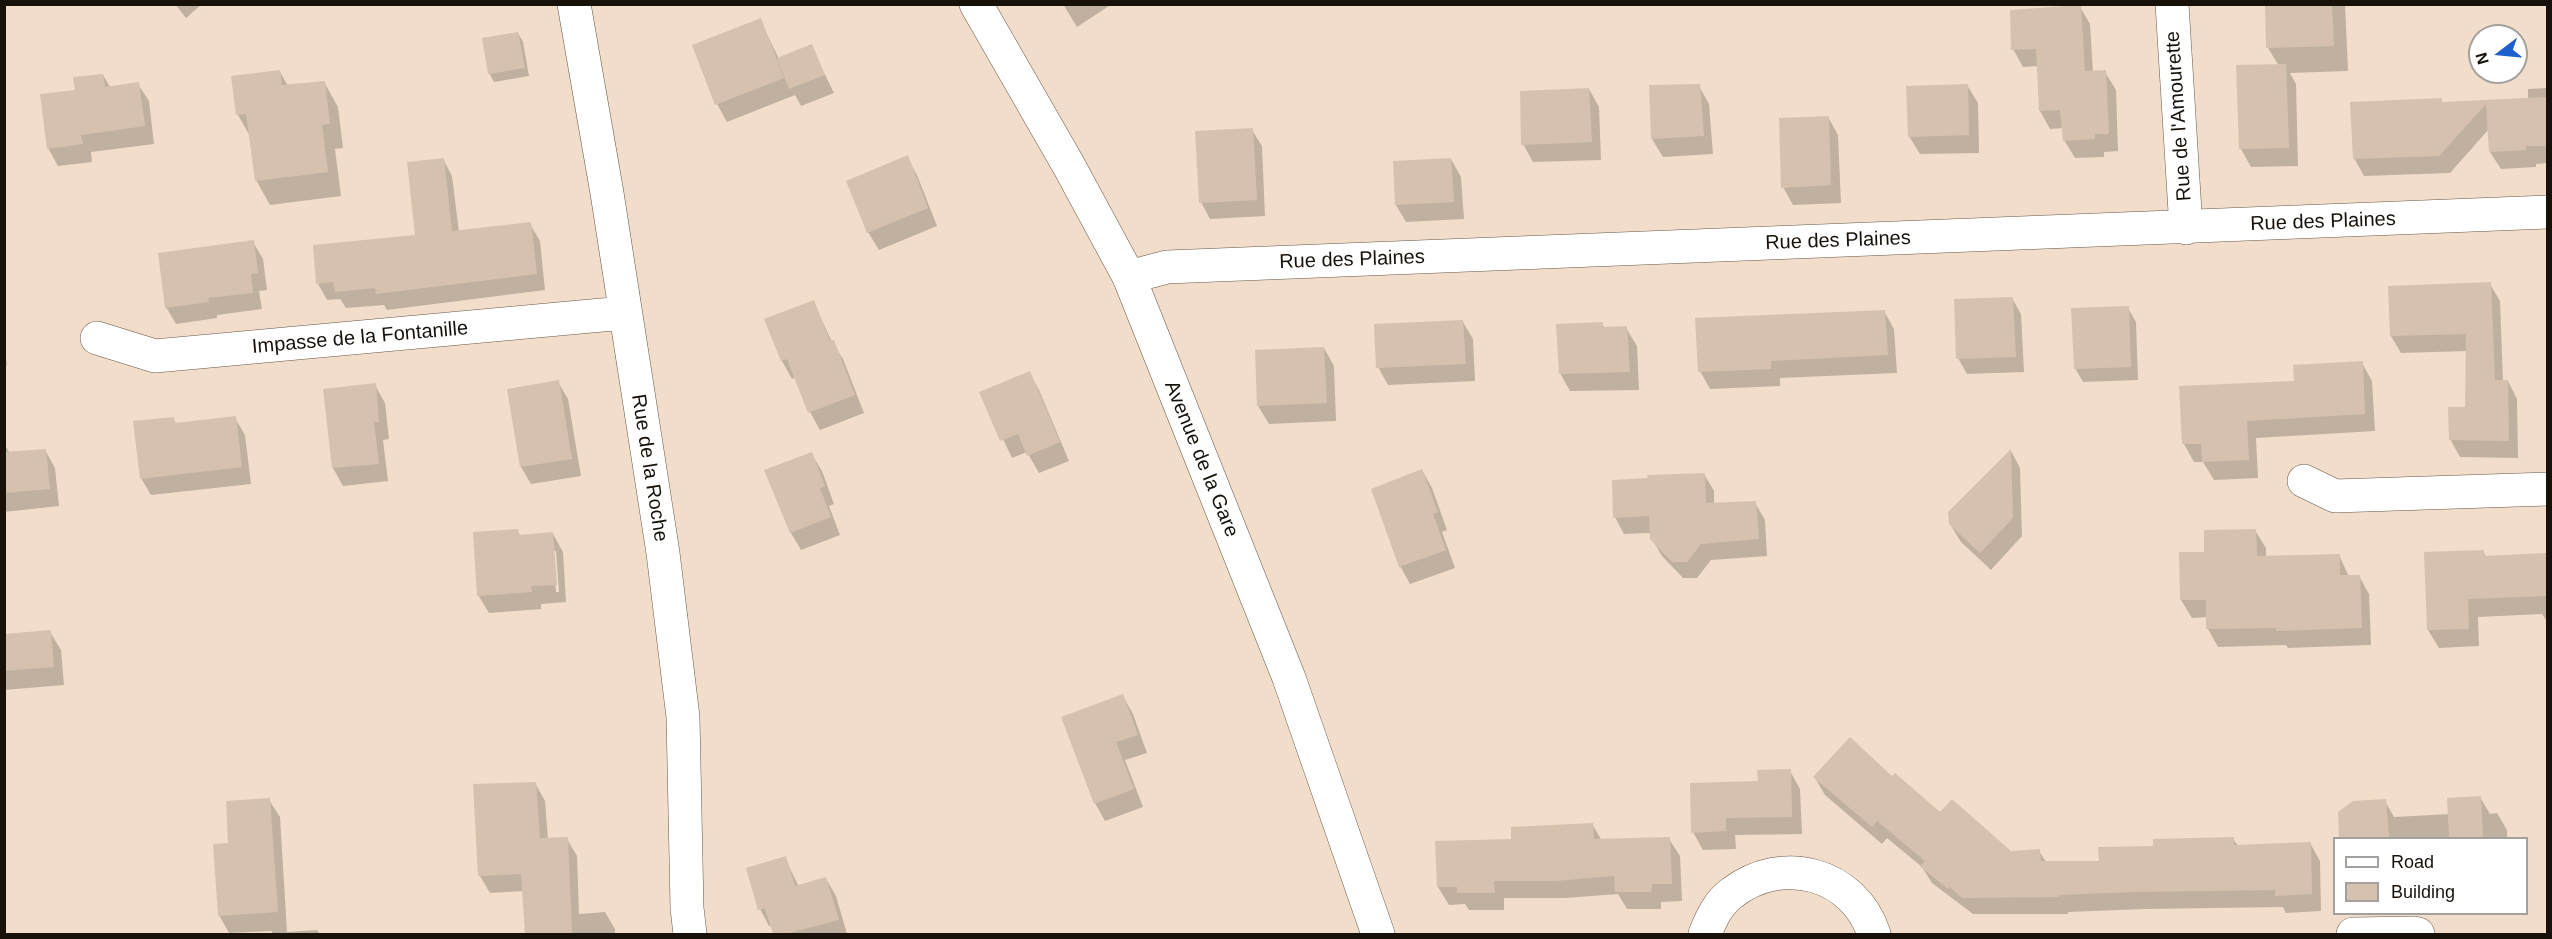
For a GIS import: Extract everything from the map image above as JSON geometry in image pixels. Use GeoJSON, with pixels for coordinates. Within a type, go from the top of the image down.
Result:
{"type":"FeatureCollection","features":[{"type":"Feature","properties":{"kind":"street","name":"Rue de la Roche"},"geometry":{"type":"LineString","coordinates":[[574,4],[607,193],[663,553],[683,717],[687,908],[690,934]]}},
{"type":"Feature","properties":{"kind":"street","name":"Avenue de la Gare"},"geometry":{"type":"LineString","coordinates":[[976,4],[1064,156],[1129,277],[1289,678],[1378,934]]}},
{"type":"Feature","properties":{"kind":"street","name":"Rue de l'Amourette"},"geometry":{"type":"LineString","coordinates":[[2172,4],[2186,228]]}},
{"type":"Feature","properties":{"kind":"street","name":"Rue des Plaines"},"geometry":{"type":"LineString","coordinates":[[1129,277],[1167,267],[2547,212]]}},
{"type":"Feature","properties":{"kind":"street","name":"Impasse de la Fontanille"},"geometry":{"type":"LineString","coordinates":[[98,338],[155,356],[624,313]]}},
{"type":"Feature","properties":{"kind":"street"},"geometry":{"type":"LineString","coordinates":[[2304,481],[2335,496],[2547,489]]}},
{"type":"Feature","properties":{"kind":"street"},"geometry":{"type":"LineString","coordinates":[[1705,934],[1712,915],[1730,894],[1753,879],[1780,872],[1807,873],[1833,883],[1854,899],[1870,922],[1874,934]]}},
{"type":"Feature","properties":{"kind":"street"},"geometry":{"type":"LineString","coordinates":[[2353,934],[2418,934]]}},
{"type":"Feature","properties":{"kind":"building"},"geometry":{"type":"Polygon","coordinates":[[[2265,4],[2332,4],[2334,46],[2266,48],[2265,4]]]}},
{"type":"Feature","properties":{"kind":"building"},"geometry":{"type":"Polygon","coordinates":[[[2081,5],[2085,71],[2106,70],[2109,134],[2095,134],[2095,139],[2063,141],[2060,110],[2039,111],[2036,49],[2011,50],[2010,10],[2081,5]]]}},
{"type":"Feature","properties":{"kind":"building"},"geometry":{"type":"Polygon","coordinates":[[[761,18],[784,78],[715,105],[692,45],[761,18]]]}},
{"type":"Feature","properties":{"kind":"building"},"geometry":{"type":"Polygon","coordinates":[[[518,32],[525,68],[488,74],[482,38],[518,32]]]}},
{"type":"Feature","properties":{"kind":"building"},"geometry":{"type":"Polygon","coordinates":[[[812,44],[825,75],[789,89],[777,58],[812,44]]]}},
{"type":"Feature","properties":{"kind":"building"},"geometry":{"type":"Polygon","coordinates":[[[2286,64],[2289,148],[2239,149],[2236,65],[2286,64]]]}},
{"type":"Feature","properties":{"kind":"building"},"geometry":{"type":"Polygon","coordinates":[[[280,70],[282,85],[325,81],[330,124],[322,125],[328,172],[255,181],[246,114],[236,115],[231,76],[280,70]]]}},
{"type":"Feature","properties":{"kind":"building"},"geometry":{"type":"Polygon","coordinates":[[[103,74],[105,87],[139,82],[145,126],[81,135],[83,144],[47,149],[40,94],[75,90],[73,77],[103,74]]]}},
{"type":"Feature","properties":{"kind":"building"},"geometry":{"type":"Polygon","coordinates":[[[1700,84],[1704,136],[1651,139],[1649,85],[1700,84]]]}},
{"type":"Feature","properties":{"kind":"building"},"geometry":{"type":"Polygon","coordinates":[[[1968,84],[1969,135],[1908,137],[1906,86],[1968,84]]]}},
{"type":"Feature","properties":{"kind":"building"},"geometry":{"type":"Polygon","coordinates":[[[1589,88],[1592,142],[1521,145],[1520,91],[1589,88]]]}},
{"type":"Feature","properties":{"kind":"building"},"geometry":{"type":"Polygon","coordinates":[[[2547,97],[2547,146],[2526,146],[2526,150],[2489,152],[2486,104],[2439,156],[2353,159],[2350,102],[2442,98],[2442,102],[2547,97]]]}},
{"type":"Feature","properties":{"kind":"building"},"geometry":{"type":"Polygon","coordinates":[[[1829,116],[1831,185],[1781,188],[1779,118],[1829,116]]]}},
{"type":"Feature","properties":{"kind":"building"},"geometry":{"type":"Polygon","coordinates":[[[1253,128],[1257,200],[1199,203],[1195,131],[1253,128]]]}},
{"type":"Feature","properties":{"kind":"building"},"geometry":{"type":"Polygon","coordinates":[[[908,155],[928,208],[867,233],[846,181],[908,155]]]}},
{"type":"Feature","properties":{"kind":"building"},"geometry":{"type":"Polygon","coordinates":[[[444,158],[452,231],[531,222],[537,274],[376,294],[375,288],[335,292],[333,282],[316,284],[313,245],[415,235],[407,162],[444,158]]]}},
{"type":"Feature","properties":{"kind":"building"},"geometry":{"type":"Polygon","coordinates":[[[1451,158],[1454,202],[1395,205],[1393,161],[1451,158]]]}},
{"type":"Feature","properties":{"kind":"building"},"geometry":{"type":"Polygon","coordinates":[[[254,240],[258,273],[251,274],[253,293],[208,298],[209,302],[165,308],[158,253],[254,240]]]}},
{"type":"Feature","properties":{"kind":"building"},"geometry":{"type":"Polygon","coordinates":[[[2491,282],[2495,380],[2508,380],[2509,441],[2449,440],[2448,407],[2465,407],[2466,334],[2390,336],[2388,286],[2491,282]]]}},
{"type":"Feature","properties":{"kind":"building"},"geometry":{"type":"Polygon","coordinates":[[[2013,297],[2016,357],[1956,359],[1954,299],[2013,297]]]}},
{"type":"Feature","properties":{"kind":"building"},"geometry":{"type":"Polygon","coordinates":[[[814,300],[830,341],[834,340],[855,395],[808,413],[787,359],[781,361],[764,319],[814,300]]]}},
{"type":"Feature","properties":{"kind":"building"},"geometry":{"type":"Polygon","coordinates":[[[2129,306],[2131,367],[2074,369],[2071,308],[2129,306]]]}},
{"type":"Feature","properties":{"kind":"building"},"geometry":{"type":"Polygon","coordinates":[[[1885,310],[1888,355],[1771,361],[1771,369],[1698,372],[1695,318],[1885,310]]]}},
{"type":"Feature","properties":{"kind":"building"},"geometry":{"type":"Polygon","coordinates":[[[1463,320],[1466,364],[1376,368],[1374,324],[1463,320]]]}},
{"type":"Feature","properties":{"kind":"building"},"geometry":{"type":"Polygon","coordinates":[[[1603,322],[1603,327],[1627,326],[1630,372],[1559,374],[1556,324],[1603,322]]]}},
{"type":"Feature","properties":{"kind":"building"},"geometry":{"type":"Polygon","coordinates":[[[1324,347],[1327,403],[1257,406],[1255,350],[1324,347]]]}},
{"type":"Feature","properties":{"kind":"building"},"geometry":{"type":"Polygon","coordinates":[[[2363,361],[2365,414],[2247,421],[2249,460],[2202,462],[2201,444],[2182,444],[2179,386],[2294,381],[2293,365],[2363,361]]]}},
{"type":"Feature","properties":{"kind":"building"},"geometry":{"type":"Polygon","coordinates":[[[1030,371],[1060,442],[1027,456],[1018,434],[1000,441],[979,392],[1030,371]]]}},
{"type":"Feature","properties":{"kind":"building"},"geometry":{"type":"Polygon","coordinates":[[[559,380],[572,459],[520,467],[507,389],[559,380]]]}},
{"type":"Feature","properties":{"kind":"building"},"geometry":{"type":"Polygon","coordinates":[[[376,383],[379,422],[374,422],[379,464],[332,468],[323,389],[376,383]]]}},
{"type":"Feature","properties":{"kind":"building"},"geometry":{"type":"Polygon","coordinates":[[[236,416],[242,467],[140,479],[133,421],[174,417],[175,423],[236,416]]]}},
{"type":"Feature","properties":{"kind":"building"},"geometry":{"type":"Polygon","coordinates":[[[46,449],[50,489],[4,493],[4,452],[46,449]]]}},
{"type":"Feature","properties":{"kind":"building"},"geometry":{"type":"Polygon","coordinates":[[[2011,449],[2013,518],[1980,553],[1949,524],[1948,512],[2011,449]]]}},
{"type":"Feature","properties":{"kind":"building"},"geometry":{"type":"Polygon","coordinates":[[[812,452],[825,486],[820,488],[831,517],[790,533],[764,470],[812,452]]]}},
{"type":"Feature","properties":{"kind":"building"},"geometry":{"type":"Polygon","coordinates":[[[1422,469],[1438,512],[1433,514],[1446,550],[1399,567],[1371,489],[1422,469]]]}},
{"type":"Feature","properties":{"kind":"building"},"geometry":{"type":"Polygon","coordinates":[[[1705,473],[1706,503],[1756,501],[1759,539],[1701,544],[1687,562],[1672,562],[1650,539],[1649,516],[1613,518],[1612,480],[1648,478],[1647,475],[1705,473]]]}},
{"type":"Feature","properties":{"kind":"building"},"geometry":{"type":"Polygon","coordinates":[[[518,529],[519,535],[553,532],[557,585],[531,586],[532,592],[477,596],[473,532],[518,529]]]}},
{"type":"Feature","properties":{"kind":"building"},"geometry":{"type":"Polygon","coordinates":[[[2256,529],[2257,556],[2340,554],[2340,575],[2360,575],[2362,628],[2276,631],[2276,628],[2206,629],[2206,600],[2180,600],[2179,552],[2204,552],[2204,530],[2256,529]]]}},
{"type":"Feature","properties":{"kind":"building"},"geometry":{"type":"Polygon","coordinates":[[[2484,550],[2484,556],[2547,553],[2547,596],[2468,599],[2469,629],[2427,630],[2424,552],[2484,550]]]}},
{"type":"Feature","properties":{"kind":"building"},"geometry":{"type":"Polygon","coordinates":[[[51,630],[54,667],[4,671],[4,634],[51,630]]]}},
{"type":"Feature","properties":{"kind":"building"},"geometry":{"type":"Polygon","coordinates":[[[1123,694],[1138,735],[1116,742],[1134,789],[1094,804],[1061,717],[1123,694]]]}},
{"type":"Feature","properties":{"kind":"building"},"geometry":{"type":"Polygon","coordinates":[[[1850,737],[1892,776],[1895,773],[1940,812],[1952,799],[2011,851],[2040,849],[2041,861],[2099,861],[2098,847],[2153,846],[2153,839],[2234,837],[2234,845],[2311,842],[2312,894],[2275,896],[2275,890],[1962,898],[1920,866],[1925,861],[1877,821],[1872,827],[1813,777],[1850,737]]]}},
{"type":"Feature","properties":{"kind":"building"},"geometry":{"type":"Polygon","coordinates":[[[1791,769],[1792,817],[1726,818],[1726,831],[1691,833],[1690,783],[1758,781],[1757,770],[1791,769]]]}},
{"type":"Feature","properties":{"kind":"building"},"geometry":{"type":"Polygon","coordinates":[[[536,782],[540,838],[568,837],[572,934],[525,934],[521,874],[478,876],[473,784],[536,782]]]}},
{"type":"Feature","properties":{"kind":"building"},"geometry":{"type":"Polygon","coordinates":[[[2481,796],[2483,837],[2449,837],[2447,798],[2481,796]]]}},
{"type":"Feature","properties":{"kind":"building"},"geometry":{"type":"Polygon","coordinates":[[[270,798],[278,912],[218,916],[213,844],[228,843],[226,801],[270,798]]]}},
{"type":"Feature","properties":{"kind":"building"},"geometry":{"type":"Polygon","coordinates":[[[2386,799],[2389,837],[2339,837],[2338,812],[2353,801],[2386,799]]]}},
{"type":"Feature","properties":{"kind":"building"},"geometry":{"type":"Polygon","coordinates":[[[1593,823],[1594,839],[1670,837],[1672,884],[1652,884],[1651,892],[1615,892],[1614,876],[1555,881],[1494,881],[1495,893],[1457,893],[1457,887],[1437,887],[1435,841],[1511,839],[1511,827],[1593,823]]]}},
{"type":"Feature","properties":{"kind":"building"},"geometry":{"type":"Polygon","coordinates":[[[786,856],[795,886],[826,877],[839,920],[785,934],[773,934],[765,908],[758,910],[746,868],[786,856]]]}}]}
